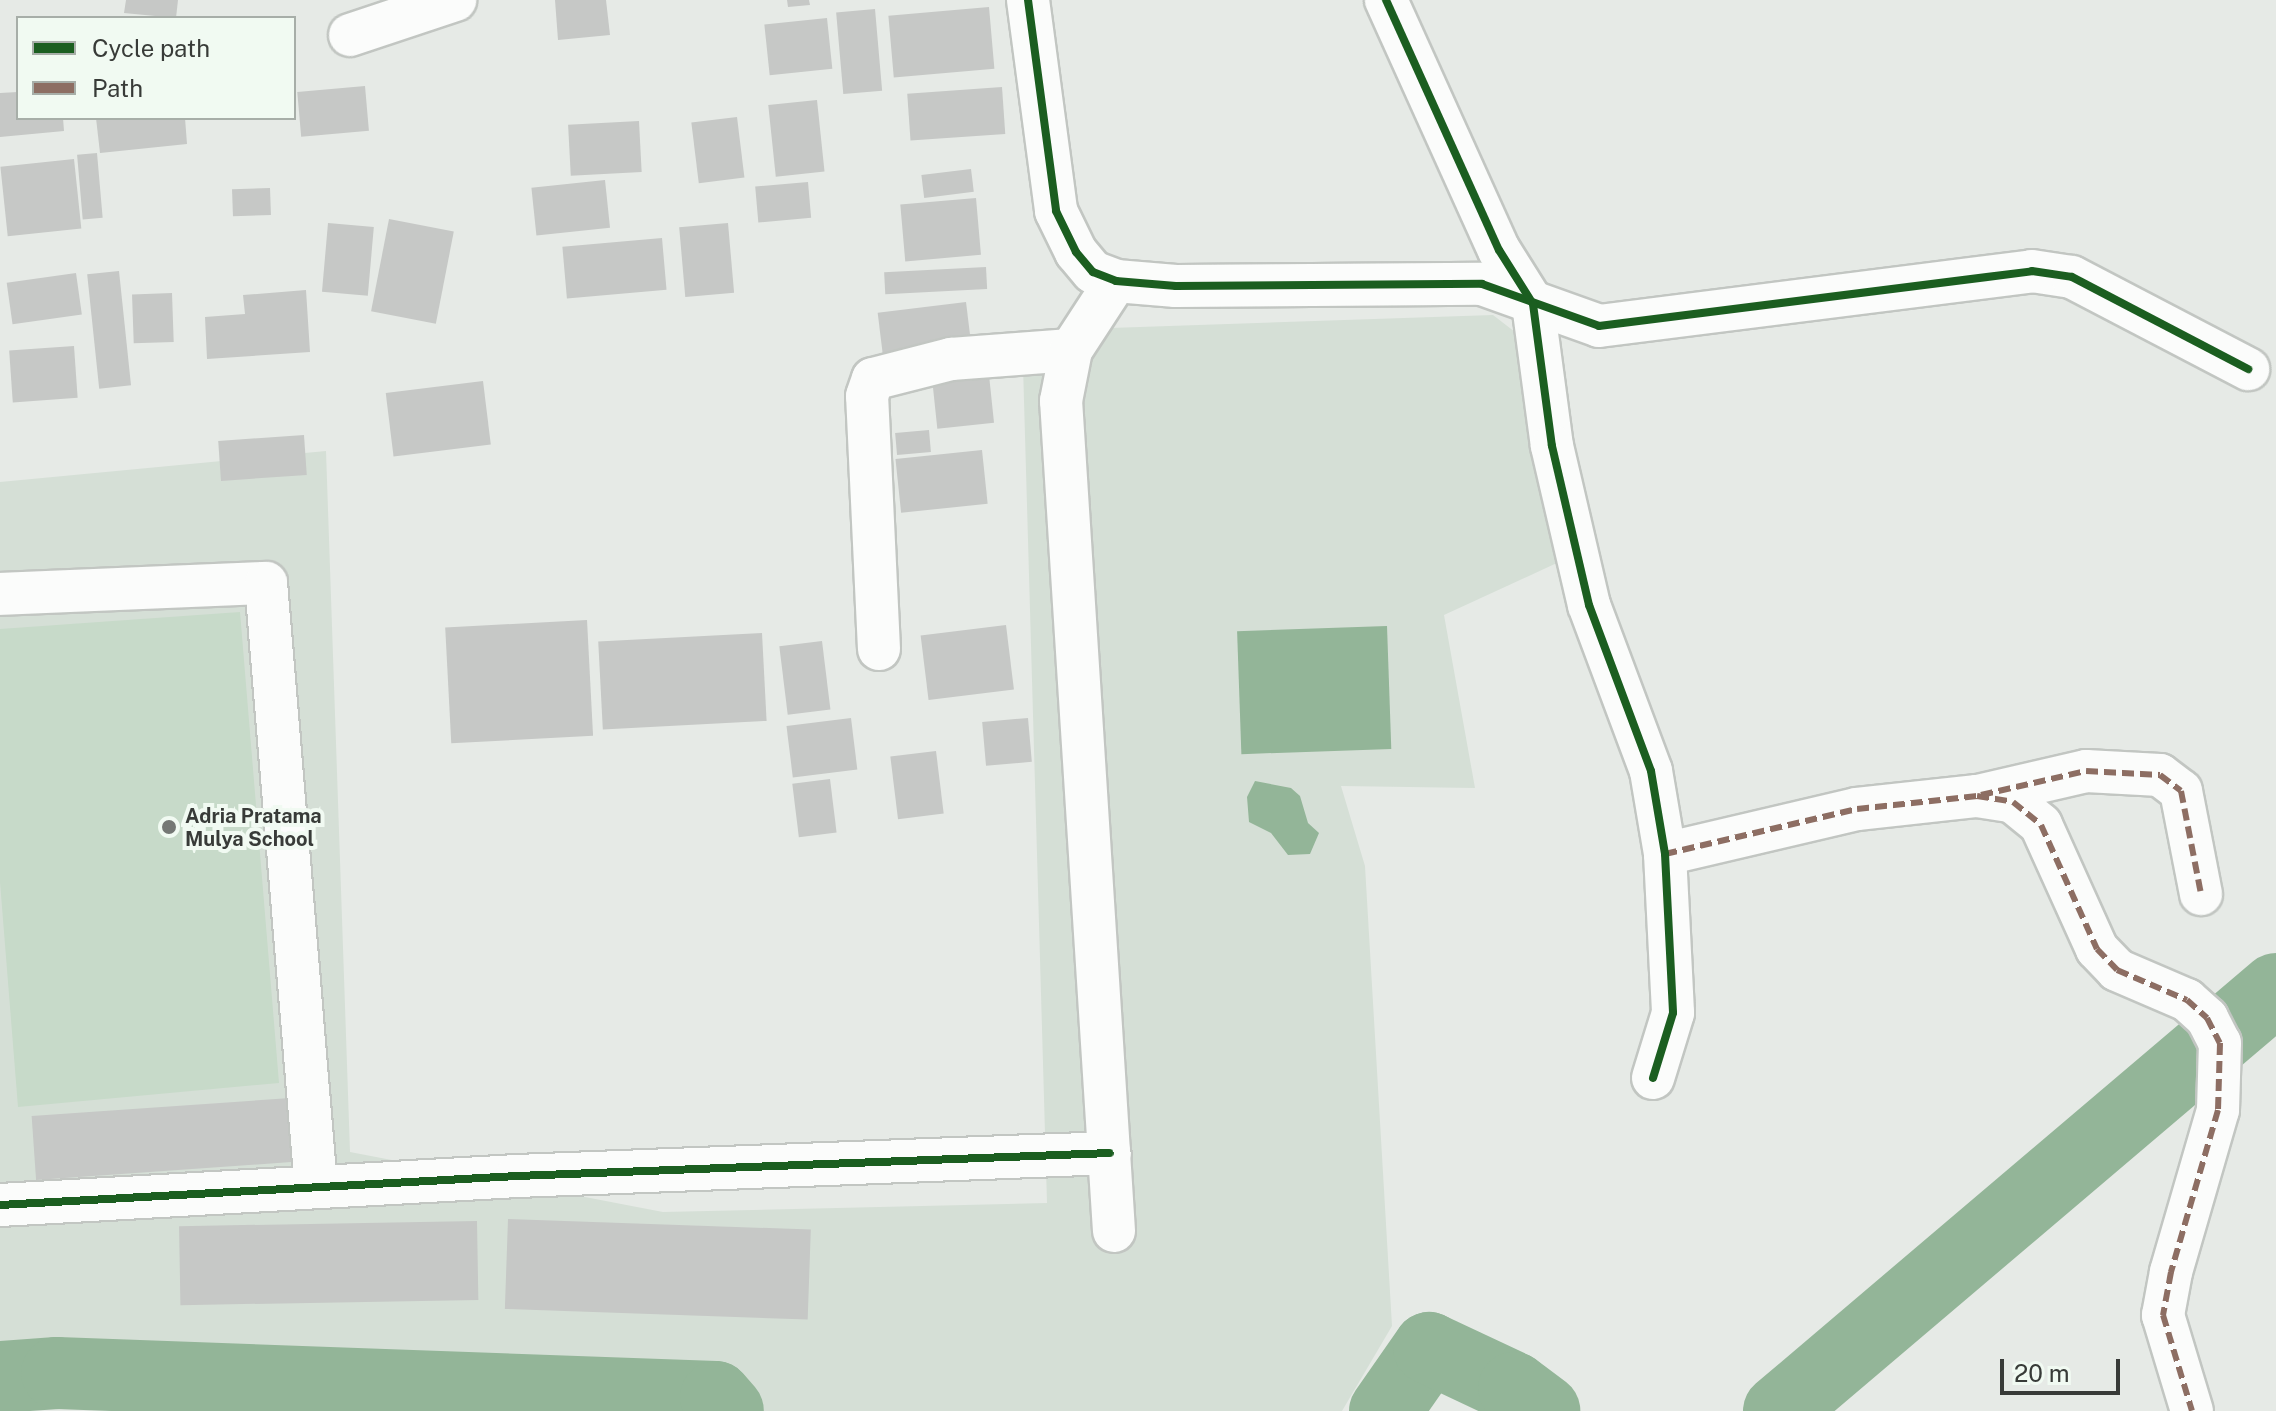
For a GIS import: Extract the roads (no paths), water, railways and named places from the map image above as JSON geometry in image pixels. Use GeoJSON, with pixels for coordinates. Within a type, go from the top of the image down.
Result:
{"type":"FeatureCollection","features":[{"type":"Feature","properties":{"kind":"street"},"geometry":{"type":"LineString","coordinates":[[350,35],[455,0]]}},
{"type":"Feature","properties":{"kind":"street"},"geometry":{"type":"LineString","coordinates":[[1028,0],[1056,211],[1076,252],[1093,272],[1116,281],[1176,286],[1482,284],[1599,326],[2032,271],[2072,277],[2248,369]]}},
{"type":"Feature","properties":{"kind":"street"},"geometry":{"type":"LineString","coordinates":[[1386,0],[1499,250],[1533,304],[1552,446],[1589,605],[1651,771],[1665,854],[1673,1013],[1653,1078]]}},
{"type":"Feature","properties":{"kind":"street"},"geometry":{"type":"LineString","coordinates":[[1114,1231],[1061,401],[1071,350],[1116,281]]}},
{"type":"Feature","properties":{"kind":"street"},"geometry":{"type":"LineString","coordinates":[[879,649],[867,396],[873,379],[951,359],[1071,350]]}},
{"type":"Feature","properties":{"kind":"street"},"geometry":{"type":"LineString","coordinates":[[0,594],[266,583],[316,1187]]}},
{"type":"Feature","properties":{"kind":"street"},"geometry":{"type":"LineString","coordinates":[[1665,854],[1857,809],[1977,796],[2086,771],[2160,775],[2181,791],[2201,894]]}},
{"type":"Feature","properties":{"kind":"street"},"geometry":{"type":"LineString","coordinates":[[1977,796],[2013,802],[2041,825],[2097,949],[2117,970],[2187,1000],[2207,1018],[2220,1043],[2218,1110],[2171,1272],[2163,1315],[2192,1411]]}},
{"type":"Feature","properties":{"kind":"street"},"geometry":{"type":"LineString","coordinates":[[0,1205],[316,1187],[1110,1153]]}},
{"type":"Feature","properties":{"kind":"waterway"},"geometry":{"type":"LineString","coordinates":[[1779,1411],[2276,989]]}},
{"type":"Feature","properties":{"kind":"waterway"},"geometry":{"type":"LineString","coordinates":[[1385,1411],[1429,1348],[1514,1388],[1544,1411]]}},
{"type":"Feature","properties":{"kind":"waterway"},"geometry":{"type":"LineString","coordinates":[[0,1377],[57,1373],[716,1397],[728,1411]]}},
{"type":"Feature","properties":{"kind":"place","name":"Adria Pratama Mulya School"},"geometry":{"type":"Point","coordinates":[169,827]}}]}
